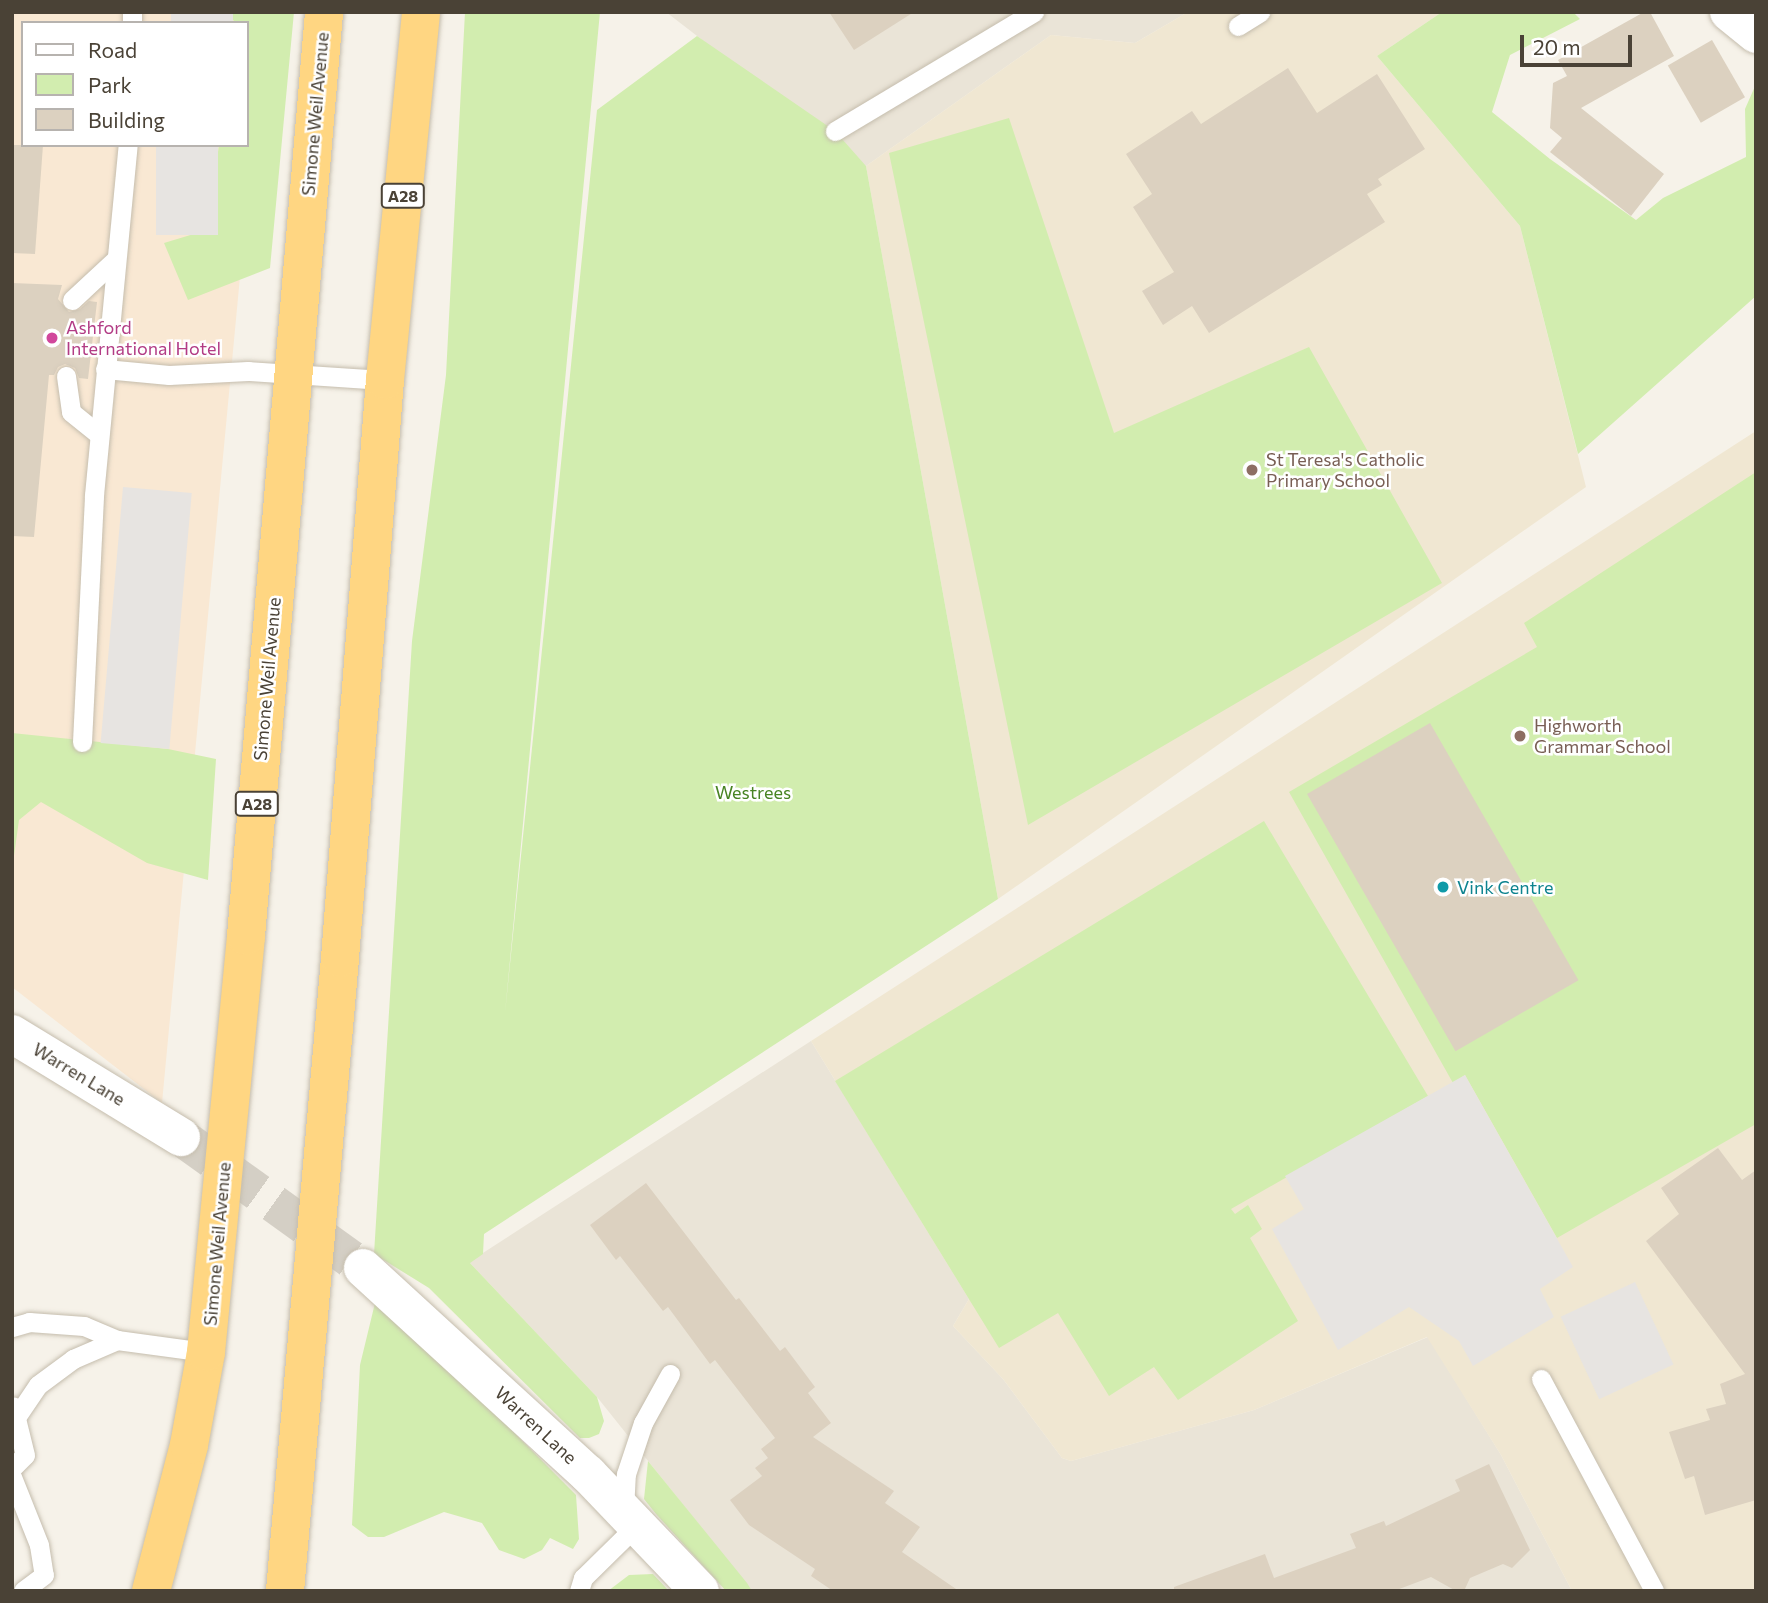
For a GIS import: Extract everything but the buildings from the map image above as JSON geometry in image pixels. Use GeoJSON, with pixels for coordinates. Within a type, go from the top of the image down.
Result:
{"type":"FeatureCollection","features":[{"type":"Feature","properties":{"kind":"highway","name":"Simone Weil Avenue"},"geometry":{"type":"LineString","coordinates":[[151,1591],[189,1445],[206,1352],[248,908],[324,12]]}},
{"type":"Feature","properties":{"kind":"highway","name":"A28"},"geometry":{"type":"LineString","coordinates":[[285,1591],[340,958],[385,380],[421,12]]}},
{"type":"Feature","properties":{"kind":"street","name":"Warren Lane"},"geometry":{"type":"LineString","coordinates":[[12,1034],[181,1137]]}},
{"type":"Feature","properties":{"kind":"street","name":"Warren Lane"},"geometry":{"type":"LineString","coordinates":[[363,1268],[588,1474],[701,1591]]}},
{"type":"Feature","properties":{"kind":"lane"},"geometry":{"type":"LineString","coordinates":[[835,131],[1034,12]]}},
{"type":"Feature","properties":{"kind":"lane"},"geometry":{"type":"LineString","coordinates":[[1238,26],[1260,12]]}},
{"type":"Feature","properties":{"kind":"lane"},"geometry":{"type":"LineString","coordinates":[[82,742],[99,435],[128,147]]}},
{"type":"Feature","properties":{"kind":"lane"},"geometry":{"type":"LineString","coordinates":[[72,300],[116,259]]}},
{"type":"Feature","properties":{"kind":"lane"},"geometry":{"type":"LineString","coordinates":[[105,369],[169,375],[248,371],[385,380]]}},
{"type":"Feature","properties":{"kind":"lane"},"geometry":{"type":"LineString","coordinates":[[66,376],[71,412],[99,435]]}},
{"type":"Feature","properties":{"kind":"lane"},"geometry":{"type":"LineString","coordinates":[[12,1327],[29,1322],[84,1326],[117,1340],[206,1352]]}},
{"type":"Feature","properties":{"kind":"lane"},"geometry":{"type":"LineString","coordinates":[[12,1468],[25,1455],[15,1411],[38,1385],[73,1359],[117,1340]]}},
{"type":"Feature","properties":{"kind":"lane"},"geometry":{"type":"LineString","coordinates":[[579,1591],[583,1578],[631,1518],[626,1474],[643,1423],[670,1374]]}},
{"type":"Feature","properties":{"kind":"lane"},"geometry":{"type":"LineString","coordinates":[[1541,1379],[1654,1591]]}},
{"type":"Feature","properties":{"kind":"lane"},"geometry":{"type":"LineString","coordinates":[[12,1477],[39,1545],[44,1575],[23,1591]]}},
{"type":"Feature","properties":{"kind":"shaded area"},"geometry":{"type":"Polygon","coordinates":[[[12,12],[265,12],[162,1103],[12,987],[12,12]]]}},
{"type":"Feature","properties":{"kind":"shaded area"},"geometry":{"type":"Polygon","coordinates":[[[171,12],[233,12],[233,21],[171,21],[171,12]]]}},
{"type":"Feature","properties":{"kind":"shaded area"},"geometry":{"type":"Polygon","coordinates":[[[666,12],[1188,12],[1135,43],[1051,35],[866,166],[666,12]]]}},
{"type":"Feature","properties":{"kind":"shaded area","name":"St Teresa's Catholic Primary School"},"geometry":{"type":"Polygon","coordinates":[[[1188,12],[1442,12],[1377,56],[1520,226],[1586,487],[998,899],[866,166],[1051,35],[1135,43],[1188,12]]]}},
{"type":"Feature","properties":{"kind":"shaded area"},"geometry":{"type":"Polygon","coordinates":[[[156,147],[218,147],[218,235],[156,235],[156,147]]]}},
{"type":"Feature","properties":{"kind":"shaded area","name":"Highworth Grammar School"},"geometry":{"type":"Polygon","coordinates":[[[1756,431],[1756,1589],[1572,1591],[1501,1455],[1427,1337],[1254,1410],[1071,1461],[1062,1458],[1003,1379],[953,1326],[969,1299],[811,1041],[1756,431]]]}},
{"type":"Feature","properties":{"kind":"shaded area"},"geometry":{"type":"Polygon","coordinates":[[[123,487],[192,493],[169,749],[101,743],[123,487]]]}},
{"type":"Feature","properties":{"kind":"shaded area"},"geometry":{"type":"Polygon","coordinates":[[[811,1041],[969,1299],[953,1326],[1003,1379],[1062,1458],[1071,1461],[1254,1410],[1428,1337],[1501,1455],[1572,1591],[752,1591],[597,1397],[469,1262],[811,1041]]]}},
{"type":"Feature","properties":{"kind":"shaded area"},"geometry":{"type":"Polygon","coordinates":[[[1465,1075],[1573,1267],[1540,1289],[1554,1317],[1473,1366],[1459,1341],[1409,1307],[1338,1350],[1272,1229],[1304,1209],[1285,1176],[1465,1075]]]}},
{"type":"Feature","properties":{"kind":"shaded area"},"geometry":{"type":"Polygon","coordinates":[[[1635,1282],[1673,1364],[1599,1399],[1561,1317],[1635,1282]]]}},
{"type":"Feature","properties":{"kind":"green space"},"geometry":{"type":"Polygon","coordinates":[[[222,12],[294,12],[270,268],[188,300],[164,243],[207,230],[219,147],[248,147],[248,21],[234,21],[222,12]]]}},
{"type":"Feature","properties":{"kind":"green space","name":"Westrees"},"geometry":{"type":"Polygon","coordinates":[[[465,12],[600,12],[505,1013],[597,110],[697,36],[835,131],[866,166],[998,899],[484,1234],[483,1254],[470,1263],[597,1397],[604,1421],[599,1434],[589,1438],[580,1438],[429,1288],[374,1254],[412,641],[446,375],[465,12]]]}},
{"type":"Feature","properties":{"kind":"green space"},"geometry":{"type":"Polygon","coordinates":[[[1442,12],[1573,12],[1580,19],[1510,55],[1492,112],[1550,159],[1636,220],[1663,198],[1746,157],[1745,109],[1756,84],[1756,296],[1578,454],[1520,226],[1377,56],[1442,12]]]}},
{"type":"Feature","properties":{"kind":"green space"},"geometry":{"type":"Polygon","coordinates":[[[1009,118],[1114,433],[1309,347],[1442,583],[1028,825],[889,153],[1009,118]]]}},
{"type":"Feature","properties":{"kind":"green space"},"geometry":{"type":"Polygon","coordinates":[[[1756,472],[1756,1124],[1557,1238],[1465,1075],[1453,1083],[1289,792],[1537,647],[1524,623],[1756,472]]]}},
{"type":"Feature","properties":{"kind":"green space"},"geometry":{"type":"Polygon","coordinates":[[[12,733],[168,749],[216,759],[208,880],[147,863],[41,802],[19,820],[12,870],[12,733]]]}},
{"type":"Feature","properties":{"kind":"green space"},"geometry":{"type":"Polygon","coordinates":[[[1264,821],[1428,1096],[1231,1209],[1235,1214],[1248,1205],[1262,1229],[1250,1238],[1298,1321],[1178,1400],[1154,1367],[1109,1396],[1058,1313],[999,1348],[835,1081],[1264,821]]]}},
{"type":"Feature","properties":{"kind":"green space"},"geometry":{"type":"Polygon","coordinates":[[[375,1303],[430,1348],[576,1495],[579,1539],[573,1549],[550,1538],[542,1550],[524,1559],[499,1550],[482,1523],[444,1512],[384,1537],[368,1537],[352,1525],[360,1365],[375,1303]]]}},
{"type":"Feature","properties":{"kind":"green space"},"geometry":{"type":"Polygon","coordinates":[[[648,1461],[752,1591],[726,1591],[644,1499],[648,1461]]]}},
{"type":"Feature","properties":{"kind":"green space"},"geometry":{"type":"Polygon","coordinates":[[[653,1574],[669,1591],[608,1591],[629,1575],[653,1574]]]}},
{"type":"Feature","properties":{"kind":"tunnel"},"geometry":{"type":"LineString","coordinates":[[181,1137],[363,1268]]}},
{"type":"Feature","properties":{"kind":"place","name":"Ashford International Hotel"},"geometry":{"type":"Point","coordinates":[52,338]}},
{"type":"Feature","properties":{"kind":"place","name":"St Teresa's Catholic Primary School"},"geometry":{"type":"Point","coordinates":[1252,470]}},
{"type":"Feature","properties":{"kind":"place","name":"Highworth Grammar School"},"geometry":{"type":"Point","coordinates":[1520,736]}},
{"type":"Feature","properties":{"kind":"place","name":"Vink Centre"},"geometry":{"type":"Point","coordinates":[1443,887]}}]}
